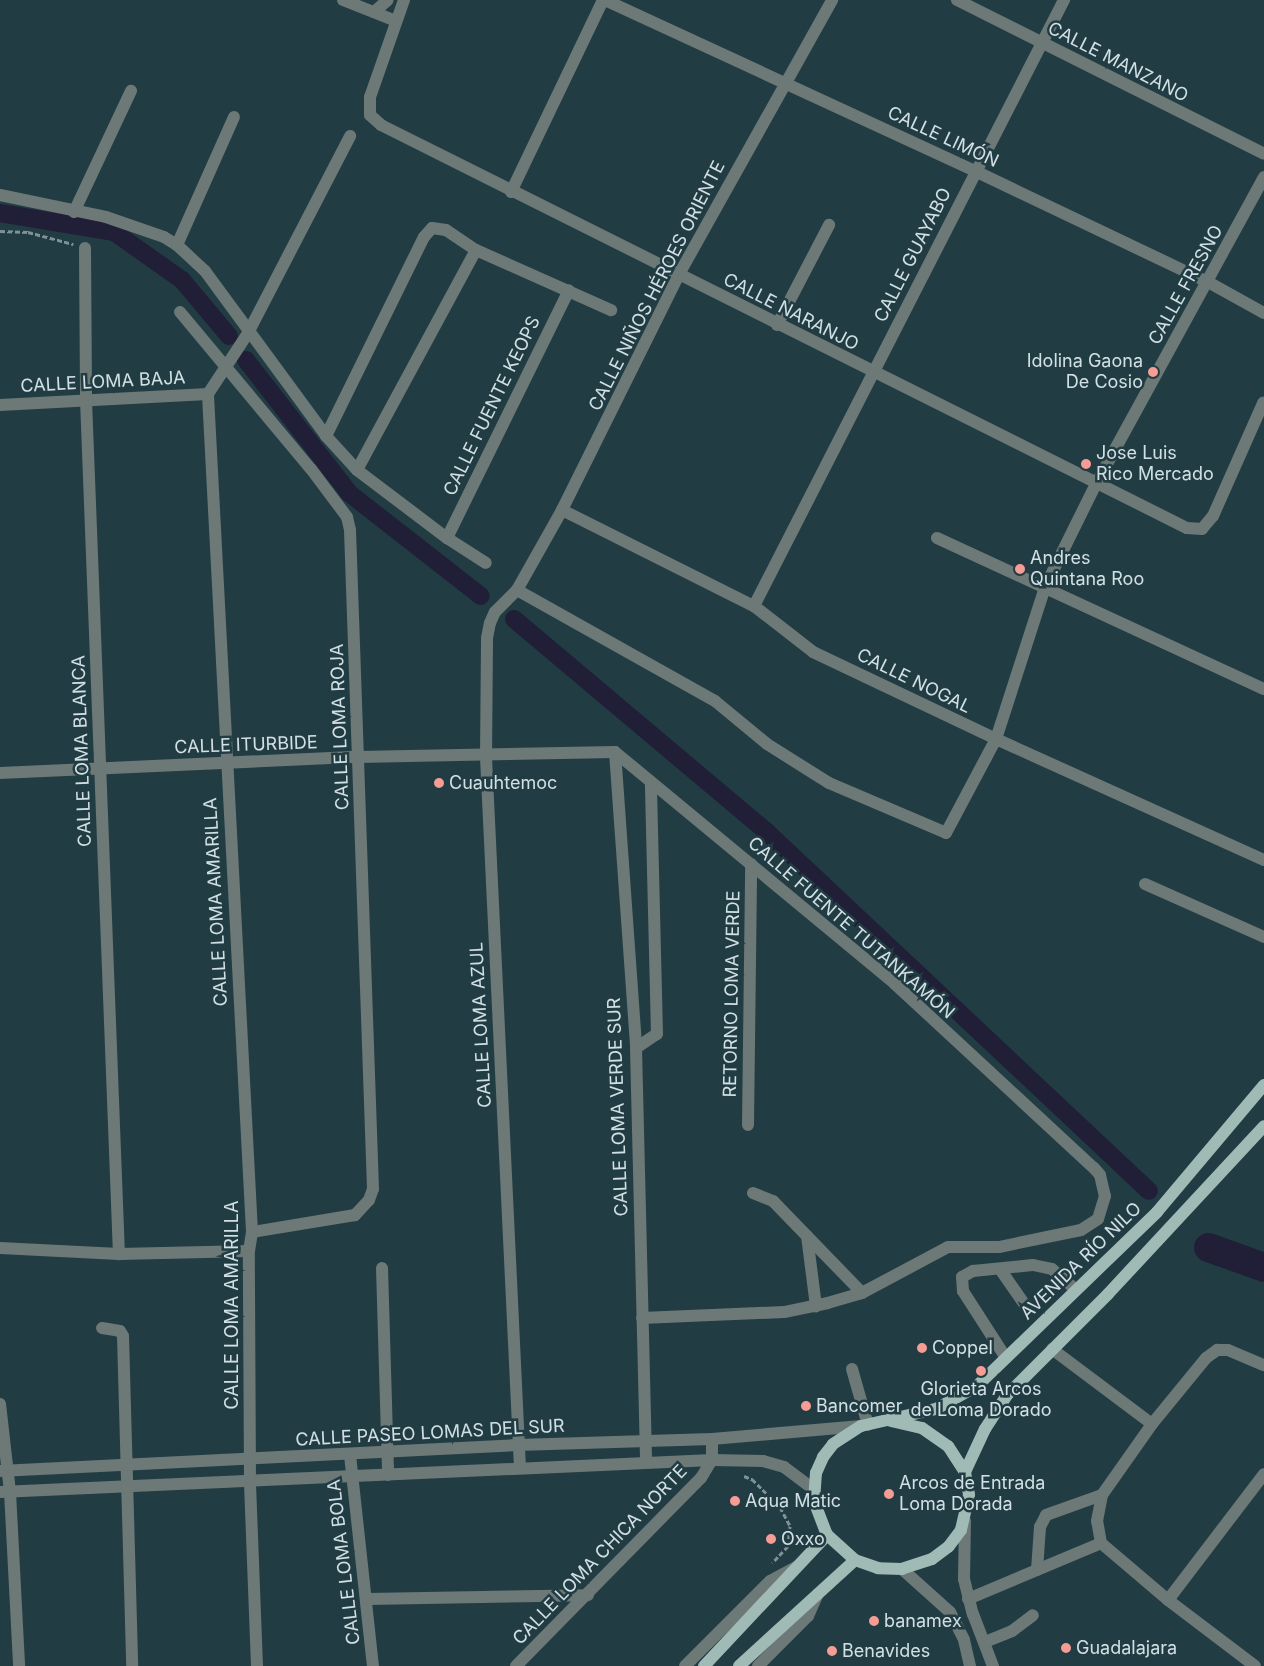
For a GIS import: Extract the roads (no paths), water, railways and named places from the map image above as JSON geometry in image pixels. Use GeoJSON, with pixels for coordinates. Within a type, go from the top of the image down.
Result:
{"type":"FeatureCollection","features":[{"type":"Feature","properties":{"kind":"main road","name":"AVENIDA RÍO NILO"},"geometry":{"type":"LineString","coordinates":[[891,1421],[956,1400],[977,1386],[1157,1212],[1264,1085]]}},
{"type":"Feature","properties":{"kind":"main road"},"geometry":{"type":"LineString","coordinates":[[965,1472],[995,1412],[1052,1349],[1264,1126]]}},
{"type":"Feature","properties":{"kind":"main road"},"geometry":{"type":"LineString","coordinates":[[891,1421],[912,1424],[932,1433],[948,1446],[965,1472],[969,1495],[966,1518],[955,1539],[941,1554],[922,1563],[902,1569],[878,1568],[855,1560],[827,1535],[816,1513],[813,1489],[819,1465],[833,1444],[864,1425],[891,1421]]}},
{"type":"Feature","properties":{"kind":"main road"},"geometry":{"type":"LineString","coordinates":[[704,1666],[827,1535]]}},
{"type":"Feature","properties":{"kind":"main road"},"geometry":{"type":"LineString","coordinates":[[739,1666],[855,1560]]}},
{"type":"Feature","properties":{"kind":"street"},"geometry":{"type":"LineString","coordinates":[[343,0],[396,21],[404,0]]}},
{"type":"Feature","properties":{"kind":"street"},"geometry":{"type":"LineString","coordinates":[[374,12],[388,0]]}},
{"type":"Feature","properties":{"kind":"street"},"geometry":{"type":"LineString","coordinates":[[511,192],[604,0]]}},
{"type":"Feature","properties":{"kind":"street","name":"CALLE LIMÓN"},"geometry":{"type":"LineString","coordinates":[[604,0],[975,171],[1208,282],[1264,313]]}},
{"type":"Feature","properties":{"kind":"street","name":"CALLE NIÑOS HÉROES ORIENTE"},"geometry":{"type":"LineString","coordinates":[[517,590],[562,510],[678,276],[832,0]]}},
{"type":"Feature","properties":{"kind":"street","name":"CALLE MANZANO"},"geometry":{"type":"LineString","coordinates":[[957,0],[1264,154]]}},
{"type":"Feature","properties":{"kind":"street","name":"CALLE GUAYABO"},"geometry":{"type":"LineString","coordinates":[[754,606],[872,372],[975,171],[1043,44],[1064,0]]}},
{"type":"Feature","properties":{"kind":"street","name":"CALLE NARANJO"},"geometry":{"type":"LineString","coordinates":[[396,21],[370,97],[370,115],[381,125],[678,276],[1187,528],[1202,529],[1213,516],[1258,433]]}},
{"type":"Feature","properties":{"kind":"street"},"geometry":{"type":"LineString","coordinates":[[74,212],[131,91]]}},
{"type":"Feature","properties":{"kind":"street"},"geometry":{"type":"LineString","coordinates":[[177,245],[234,117]]}},
{"type":"Feature","properties":{"kind":"street"},"geometry":{"type":"LineString","coordinates":[[208,394],[248,334],[350,136]]}},
{"type":"Feature","properties":{"kind":"street","name":"CALLE FRESNO"},"geometry":{"type":"LineString","coordinates":[[517,590],[714,701],[767,744],[829,783],[946,833],[996,739],[1045,587],[1096,484],[1264,177]]}},
{"type":"Feature","properties":{"kind":"street"},"geometry":{"type":"LineString","coordinates":[[0,195],[133,225],[177,245],[205,271],[248,334],[326,436],[357,470],[447,538],[486,562]]}},
{"type":"Feature","properties":{"kind":"street"},"geometry":{"type":"LineString","coordinates":[[777,325],[830,225]]}},
{"type":"Feature","properties":{"kind":"street"},"geometry":{"type":"LineString","coordinates":[[326,436],[424,236],[432,228],[446,230],[476,250],[611,310]]}},
{"type":"Feature","properties":{"kind":"street","name":"CALLE LOMA BLANCA"},"geometry":{"type":"LineString","coordinates":[[85,248],[86,400],[119,1254]]}},
{"type":"Feature","properties":{"kind":"street"},"geometry":{"type":"LineString","coordinates":[[357,470],[476,250]]}},
{"type":"Feature","properties":{"kind":"street","name":"CALLE FUENTE KEOPS"},"geometry":{"type":"LineString","coordinates":[[447,538],[569,290]]}},
{"type":"Feature","properties":{"kind":"street","name":"CALLE LOMA ROJA"},"geometry":{"type":"LineString","coordinates":[[180,312],[311,469],[349,523],[374,1176],[369,1200],[355,1216],[252,1232]]}},
{"type":"Feature","properties":{"kind":"street","name":"CALLE LOMA BAJA"},"geometry":{"type":"LineString","coordinates":[[0,405],[208,394]]}},
{"type":"Feature","properties":{"kind":"street","name":"CALLE LOMA AMARILLA"},"geometry":{"type":"LineString","coordinates":[[208,394],[252,1232],[249,1250],[250,1480],[257,1666]]}},
{"type":"Feature","properties":{"kind":"street"},"geometry":{"type":"LineString","coordinates":[[1258,433],[1263,403]]}},
{"type":"Feature","properties":{"kind":"street","name":"CALLE NOGAL"},"geometry":{"type":"LineString","coordinates":[[562,510],[754,606],[813,652],[996,739],[1264,860]]}},
{"type":"Feature","properties":{"kind":"street"},"geometry":{"type":"LineString","coordinates":[[937,538],[1264,689]]}},
{"type":"Feature","properties":{"kind":"street","name":"CALLE LOMA AZUL"},"geometry":{"type":"LineString","coordinates":[[517,590],[495,612],[487,638],[486,757],[520,1468]]}},
{"type":"Feature","properties":{"kind":"street","name":"CALLE ITURBIDE"},"geometry":{"type":"LineString","coordinates":[[0,773],[358,757],[486,757],[614,752]]}},
{"type":"Feature","properties":{"kind":"street","name":"CALLE FUENTE TUTANKAMÓN"},"geometry":{"type":"LineString","coordinates":[[614,752],[895,984],[1094,1168],[1103,1184],[1104,1208],[1098,1219],[1081,1230],[999,1248],[948,1247],[862,1293]]}},
{"type":"Feature","properties":{"kind":"street","name":"CALLE LOMA VERDE SUR"},"geometry":{"type":"LineString","coordinates":[[614,752],[636,1048],[646,1462]]}},
{"type":"Feature","properties":{"kind":"street"},"geometry":{"type":"LineString","coordinates":[[636,1048],[657,1034],[650,782]]}},
{"type":"Feature","properties":{"kind":"street","name":"RETORNO LOMA VERDE"},"geometry":{"type":"LineString","coordinates":[[748,1125],[751,864]]}},
{"type":"Feature","properties":{"kind":"street"},"geometry":{"type":"LineString","coordinates":[[1145,884],[1264,937]]}},
{"type":"Feature","properties":{"kind":"street"},"geometry":{"type":"LineString","coordinates":[[642,1318],[784,1312],[816,1306],[862,1293],[773,1201],[754,1193]]}},
{"type":"Feature","properties":{"kind":"street"},"geometry":{"type":"LineString","coordinates":[[807,1236],[816,1306]]}},
{"type":"Feature","properties":{"kind":"street"},"geometry":{"type":"LineString","coordinates":[[0,1248],[119,1254],[249,1250]]}},
{"type":"Feature","properties":{"kind":"street"},"geometry":{"type":"LineString","coordinates":[[1006,1358],[961,1283],[966,1273],[1000,1268],[1044,1267],[1059,1274],[1076,1290]]}},
{"type":"Feature","properties":{"kind":"street"},"geometry":{"type":"LineString","coordinates":[[382,1268],[388,1476]]}},
{"type":"Feature","properties":{"kind":"street"},"geometry":{"type":"LineString","coordinates":[[1000,1268],[1025,1305]]}},
{"type":"Feature","properties":{"kind":"street"},"geometry":{"type":"LineString","coordinates":[[102,1328],[123,1334],[132,1666]]}},
{"type":"Feature","properties":{"kind":"street"},"geometry":{"type":"LineString","coordinates":[[1052,1349],[1152,1424]]}},
{"type":"Feature","properties":{"kind":"street"},"geometry":{"type":"LineString","coordinates":[[1255,1666],[1168,1600],[1101,1543],[1097,1521],[1102,1495],[1152,1424],[1206,1358],[1217,1350],[1238,1352],[1264,1365]]}},
{"type":"Feature","properties":{"kind":"street"},"geometry":{"type":"LineString","coordinates":[[852,1369],[864,1425]]}},
{"type":"Feature","properties":{"kind":"street"},"geometry":{"type":"LineString","coordinates":[[0,1404],[3,1471],[19,1666]]}},
{"type":"Feature","properties":{"kind":"street","name":"CALLE PASEO LOMAS DEL SUR"},"geometry":{"type":"LineString","coordinates":[[3,1471],[250,1461],[518,1445],[712,1439],[864,1425]]}},
{"type":"Feature","properties":{"kind":"street","name":"CALLE LOMA CHICA NORTE"},"geometry":{"type":"LineString","coordinates":[[516,1666],[588,1595],[701,1478],[712,1460],[712,1439]]}},
{"type":"Feature","properties":{"kind":"street","name":"CALLE LOMA BOLA"},"geometry":{"type":"LineString","coordinates":[[350,1454],[351,1476],[368,1599],[373,1666]]}},
{"type":"Feature","properties":{"kind":"street"},"geometry":{"type":"LineString","coordinates":[[5,1492],[712,1460],[770,1462],[784,1467],[813,1489]]}},
{"type":"Feature","properties":{"kind":"street"},"geometry":{"type":"LineString","coordinates":[[1168,1600],[1264,1474]]}},
{"type":"Feature","properties":{"kind":"street"},"geometry":{"type":"LineString","coordinates":[[1037,1570],[1040,1527],[1046,1515],[1102,1495]]}},
{"type":"Feature","properties":{"kind":"street"},"geometry":{"type":"LineString","coordinates":[[966,1518],[963,1559],[968,1599],[993,1666]]}},
{"type":"Feature","properties":{"kind":"street"},"geometry":{"type":"LineString","coordinates":[[968,1599],[1101,1543]]}},
{"type":"Feature","properties":{"kind":"street"},"geometry":{"type":"LineString","coordinates":[[685,1666],[770,1581],[800,1564]]}},
{"type":"Feature","properties":{"kind":"street"},"geometry":{"type":"LineString","coordinates":[[902,1569],[950,1612],[964,1640],[970,1666]]}},
{"type":"Feature","properties":{"kind":"street"},"geometry":{"type":"LineString","coordinates":[[758,1666],[808,1616],[820,1590]]}},
{"type":"Feature","properties":{"kind":"street"},"geometry":{"type":"LineString","coordinates":[[368,1599],[588,1595]]}},
{"type":"Feature","properties":{"kind":"street"},"geometry":{"type":"LineString","coordinates":[[985,1642],[1012,1630],[1033,1615]]}},
{"type":"Feature","properties":{"kind":"waterway"},"geometry":{"type":"LineString","coordinates":[[0,213],[114,232],[182,280],[229,336]]}},
{"type":"Feature","properties":{"kind":"waterway"},"geometry":{"type":"LineString","coordinates":[[246,360],[349,493],[481,596]]}},
{"type":"Feature","properties":{"kind":"waterway"},"geometry":{"type":"LineString","coordinates":[[514,619],[767,832],[1149,1191]]}},
{"type":"Feature","properties":{"kind":"waterway"},"geometry":{"type":"LineString","coordinates":[[1208,1247],[1264,1267]]}},
{"type":"Feature","properties":{"kind":"place","name":"Idolina Gaona De Cosio"},"geometry":{"type":"Point","coordinates":[1153,372]}},
{"type":"Feature","properties":{"kind":"place","name":"Jose Luis Rico Mercado"},"geometry":{"type":"Point","coordinates":[1086,464]}},
{"type":"Feature","properties":{"kind":"place","name":"Andres Quintana Roo"},"geometry":{"type":"Point","coordinates":[1020,569]}},
{"type":"Feature","properties":{"kind":"place","name":"Cuauhtemoc"},"geometry":{"type":"Point","coordinates":[439,783]}},
{"type":"Feature","properties":{"kind":"place","name":"Coppel"},"geometry":{"type":"Point","coordinates":[922,1348]}},
{"type":"Feature","properties":{"kind":"place","name":"Glorieta Arcos de Loma Dorado"},"geometry":{"type":"Point","coordinates":[981,1371]}},
{"type":"Feature","properties":{"kind":"place","name":"Bancomer"},"geometry":{"type":"Point","coordinates":[806,1406]}},
{"type":"Feature","properties":{"kind":"place","name":"Arcos de Entrada Loma Dorada"},"geometry":{"type":"Point","coordinates":[889,1494]}},
{"type":"Feature","properties":{"kind":"place","name":"Aqua Matic"},"geometry":{"type":"Point","coordinates":[735,1501]}},
{"type":"Feature","properties":{"kind":"place","name":"Oxxo"},"geometry":{"type":"Point","coordinates":[771,1539]}},
{"type":"Feature","properties":{"kind":"place","name":"banamex"},"geometry":{"type":"Point","coordinates":[874,1621]}},
{"type":"Feature","properties":{"kind":"place","name":"Guadalajara"},"geometry":{"type":"Point","coordinates":[1066,1648]}},
{"type":"Feature","properties":{"kind":"place","name":"Benavides"},"geometry":{"type":"Point","coordinates":[832,1651]}}]}
